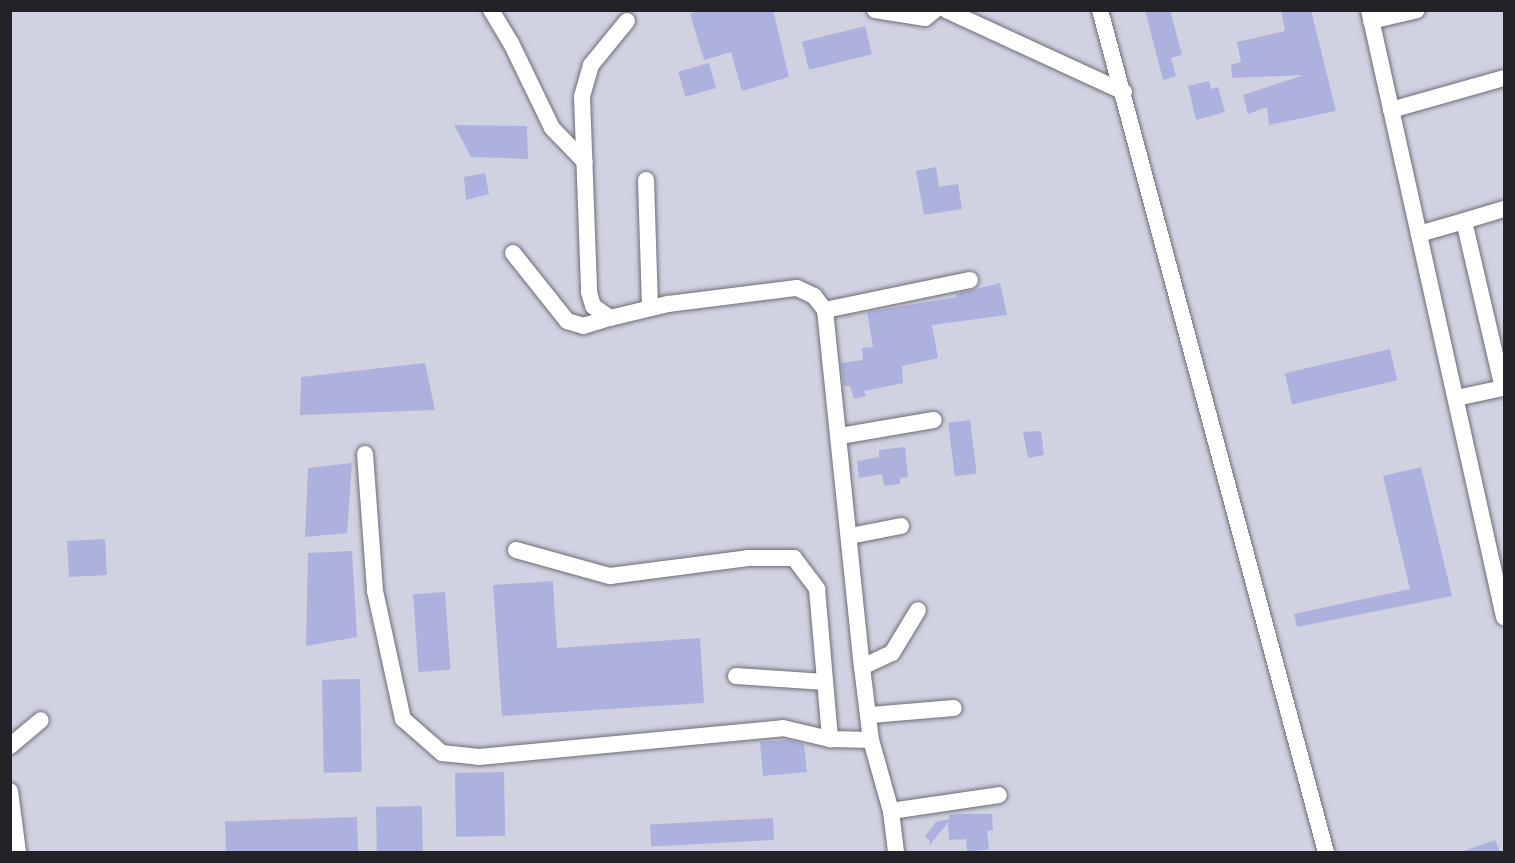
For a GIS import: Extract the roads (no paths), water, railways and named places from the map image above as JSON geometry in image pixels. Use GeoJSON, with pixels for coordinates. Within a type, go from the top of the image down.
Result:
{"type":"FeatureCollection","features":[{"type":"Feature","properties":{"kind":"lane"},"geometry":{"type":"LineString","coordinates":[[490,10],[512,43],[552,128],[585,162]]}},
{"type":"Feature","properties":{"kind":"lane"},"geometry":{"type":"LineString","coordinates":[[875,10],[925,18],[935,10]]}},
{"type":"Feature","properties":{"kind":"lane"},"geometry":{"type":"LineString","coordinates":[[946,10],[1124,92]]}},
{"type":"Feature","properties":{"kind":"lane"},"geometry":{"type":"LineString","coordinates":[[1100,10],[1124,92],[1326,852]]}},
{"type":"Feature","properties":{"kind":"lane"},"geometry":{"type":"LineString","coordinates":[[1417,10],[1370,16],[1504,617]]}},
{"type":"Feature","properties":{"kind":"lane"},"geometry":{"type":"LineString","coordinates":[[610,318],[593,306],[589,292],[582,97],[591,65],[627,21]]}},
{"type":"Feature","properties":{"kind":"lane"},"geometry":{"type":"LineString","coordinates":[[1391,110],[1504,78]]}},
{"type":"Feature","properties":{"kind":"lane"},"geometry":{"type":"LineString","coordinates":[[646,180],[650,308]]}},
{"type":"Feature","properties":{"kind":"lane"},"geometry":{"type":"LineString","coordinates":[[1419,234],[1504,209]]}},
{"type":"Feature","properties":{"kind":"lane"},"geometry":{"type":"LineString","coordinates":[[1456,398],[1504,388],[1464,221]]}},
{"type":"Feature","properties":{"kind":"lane"},"geometry":{"type":"LineString","coordinates":[[513,254],[567,321],[583,326],[650,308],[797,288],[814,296],[825,310],[840,436],[862,667],[871,715],[872,740],[891,811],[896,852]]}},
{"type":"Feature","properties":{"kind":"lane"},"geometry":{"type":"LineString","coordinates":[[825,310],[970,280]]}},
{"type":"Feature","properties":{"kind":"lane"},"geometry":{"type":"LineString","coordinates":[[840,436],[934,420]]}},
{"type":"Feature","properties":{"kind":"lane"},"geometry":{"type":"LineString","coordinates":[[365,454],[375,591],[402,719],[442,753],[479,757],[783,728],[830,739],[872,740]]}},
{"type":"Feature","properties":{"kind":"lane"},"geometry":{"type":"LineString","coordinates":[[850,536],[901,526]]}},
{"type":"Feature","properties":{"kind":"lane"},"geometry":{"type":"LineString","coordinates":[[516,550],[610,576],[748,558],[794,558],[818,589],[830,739]]}},
{"type":"Feature","properties":{"kind":"lane"},"geometry":{"type":"LineString","coordinates":[[862,667],[892,653],[918,610]]}},
{"type":"Feature","properties":{"kind":"lane"},"geometry":{"type":"LineString","coordinates":[[736,676],[825,682]]}},
{"type":"Feature","properties":{"kind":"lane"},"geometry":{"type":"LineString","coordinates":[[871,715],[954,708]]}},
{"type":"Feature","properties":{"kind":"lane"},"geometry":{"type":"LineString","coordinates":[[10,746],[41,720]]}},
{"type":"Feature","properties":{"kind":"lane"},"geometry":{"type":"LineString","coordinates":[[10,791],[18,852]]}},
{"type":"Feature","properties":{"kind":"lane"},"geometry":{"type":"LineString","coordinates":[[891,811],[999,795]]}}]}
